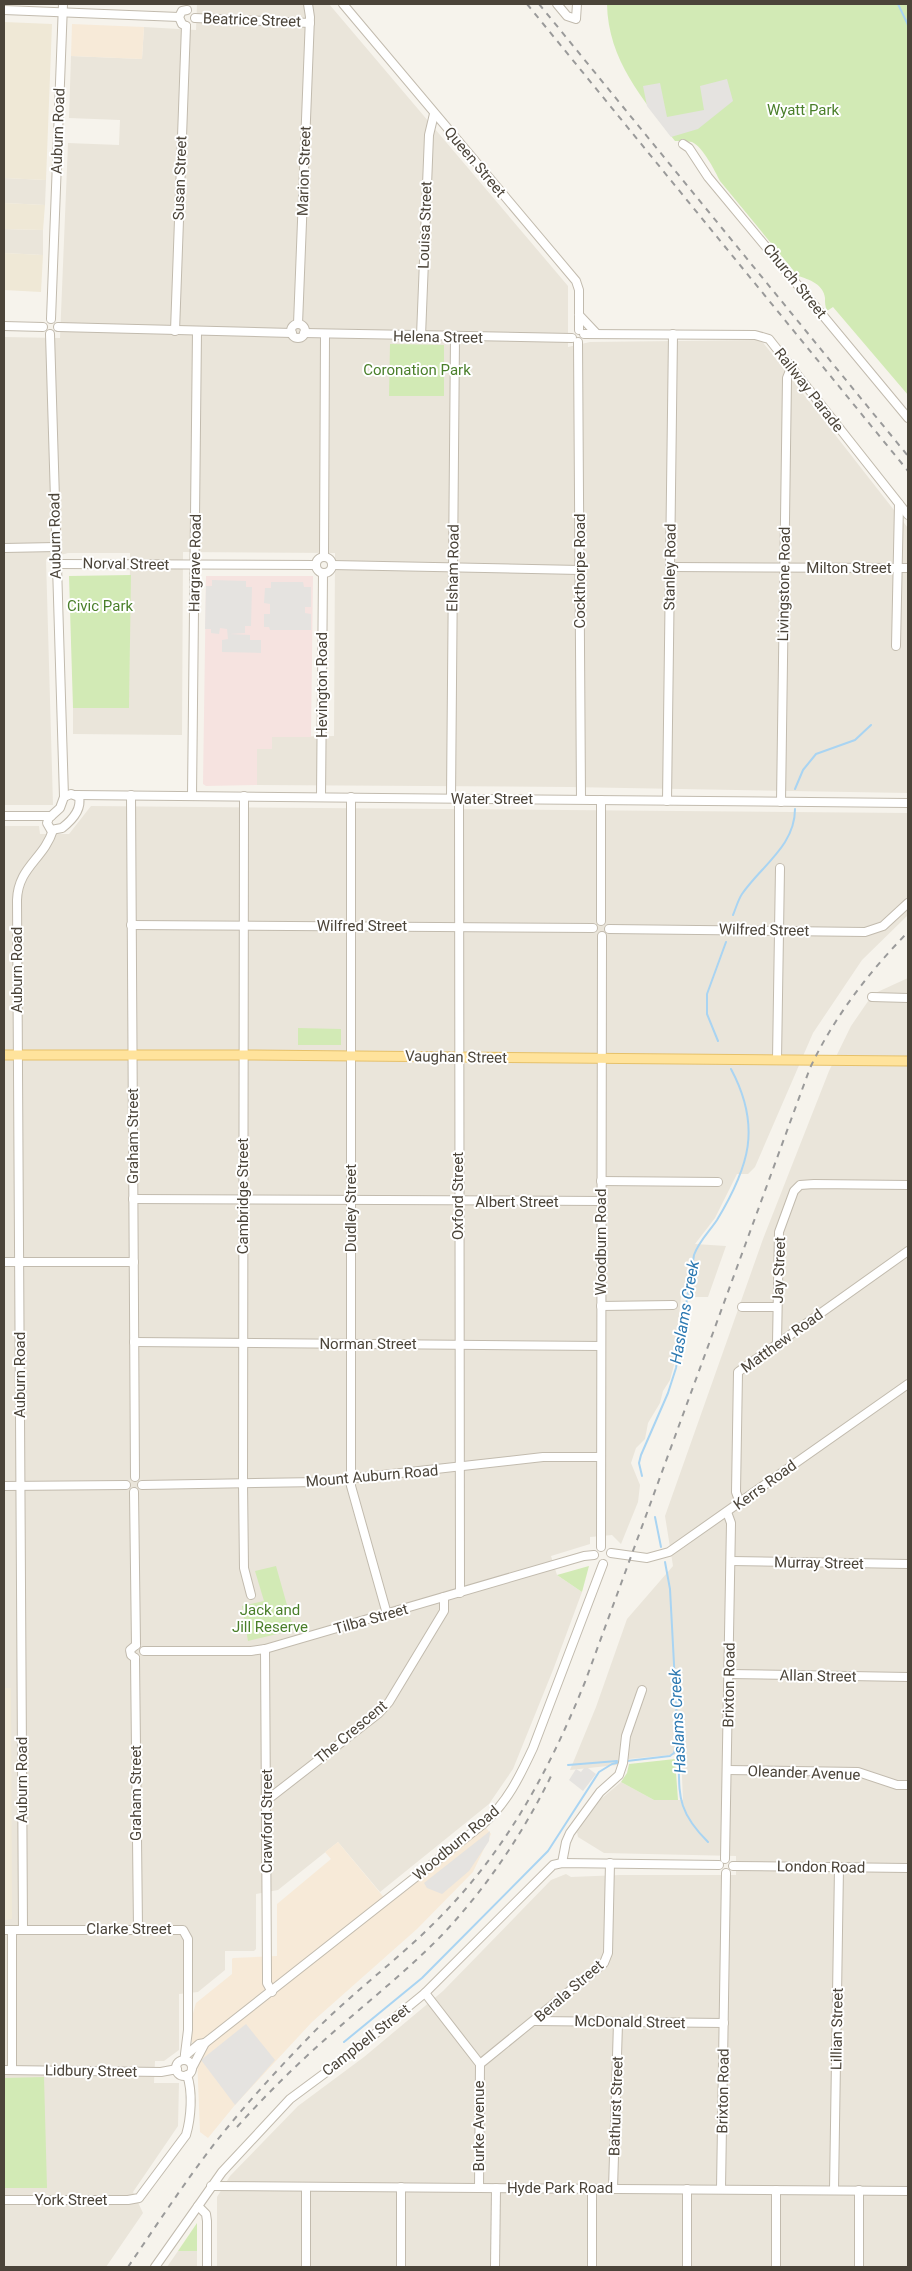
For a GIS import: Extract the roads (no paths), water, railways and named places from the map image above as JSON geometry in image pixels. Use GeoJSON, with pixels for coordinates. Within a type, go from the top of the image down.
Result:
{"type":"FeatureCollection","features":[{"type":"Feature","properties":{"kind":"main road","name":"Vaughan Street"},"geometry":{"type":"LineString","coordinates":[[4,1055],[132,1054],[908,1061]]}},
{"type":"Feature","properties":{"kind":"street","name":"Auburn Road"},"geometry":{"type":"LineString","coordinates":[[51,319],[63,4]]}},
{"type":"Feature","properties":{"kind":"street","name":"Marion Street"},"geometry":{"type":"LineString","coordinates":[[308,4],[310,20]]}},
{"type":"Feature","properties":{"kind":"street","name":"Marion Street"},"geometry":{"type":"LineString","coordinates":[[298,324],[310,20],[313,4]]}},
{"type":"Feature","properties":{"kind":"street","name":"Queen Street"},"geometry":{"type":"LineString","coordinates":[[343,4],[576,281],[579,290],[579,315],[582,332]]}},
{"type":"Feature","properties":{"kind":"street"},"geometry":{"type":"LineString","coordinates":[[557,4],[567,16],[576,19],[578,4]]}},
{"type":"Feature","properties":{"kind":"street"},"geometry":{"type":"LineString","coordinates":[[187,7],[192,11],[195,18],[191,25],[186,26],[180,22],[178,17],[187,7]]}},
{"type":"Feature","properties":{"kind":"street"},"geometry":{"type":"LineString","coordinates":[[4,10],[178,17]]}},
{"type":"Feature","properties":{"kind":"street","name":"Beatrice Street"},"geometry":{"type":"LineString","coordinates":[[195,18],[310,20]]}},
{"type":"Feature","properties":{"kind":"street","name":"Susan Street"},"geometry":{"type":"LineString","coordinates":[[174,331],[186,26]]}},
{"type":"Feature","properties":{"kind":"street","name":"Louisa Street"},"geometry":{"type":"LineString","coordinates":[[421,336],[429,135],[434,114]]}},
{"type":"Feature","properties":{"kind":"street","name":"Church Street"},"geometry":{"type":"LineString","coordinates":[[683,144],[689,148],[708,177],[908,418]]}},
{"type":"Feature","properties":{"kind":"street"},"geometry":{"type":"LineString","coordinates":[[579,315],[596,334]]}},
{"type":"Feature","properties":{"kind":"street"},"geometry":{"type":"LineString","coordinates":[[51,319],[58,327],[55,333],[50,334],[46,333],[43,327],[44,322],[51,319]]}},
{"type":"Feature","properties":{"kind":"street"},"geometry":{"type":"LineString","coordinates":[[58,327],[292,333],[298,338],[304,334],[304,327],[298,324],[293,327],[292,333]]}},
{"type":"Feature","properties":{"kind":"street"},"geometry":{"type":"LineString","coordinates":[[4,326],[43,327]]}},
{"type":"Feature","properties":{"kind":"street","name":"Hargrave Road"},"geometry":{"type":"LineString","coordinates":[[192,796],[197,331]]}},
{"type":"Feature","properties":{"kind":"street"},"geometry":{"type":"LineString","coordinates":[[575,340],[584,339],[582,332]]}},
{"type":"Feature","properties":{"kind":"street","name":"Railway Parade"},"geometry":{"type":"LineString","coordinates":[[582,332],[596,334],[764,336],[772,343],[908,515]]}},
{"type":"Feature","properties":{"kind":"street","name":"Auburn Road"},"geometry":{"type":"LineString","coordinates":[[50,334],[64,797]]}},
{"type":"Feature","properties":{"kind":"street","name":"Helena Street"},"geometry":{"type":"LineString","coordinates":[[304,334],[575,340]]}},
{"type":"Feature","properties":{"kind":"street","name":"Stanley Road"},"geometry":{"type":"LineString","coordinates":[[667,801],[673,334]]}},
{"type":"Feature","properties":{"kind":"street"},"geometry":{"type":"LineString","coordinates":[[324,557],[326,335]]}},
{"type":"Feature","properties":{"kind":"street","name":"Elsham Road"},"geometry":{"type":"LineString","coordinates":[[455,337],[453,569],[455,798]]}},
{"type":"Feature","properties":{"kind":"street","name":"Cockthorpe Road"},"geometry":{"type":"LineString","coordinates":[[575,340],[580,570],[581,799]]}},
{"type":"Feature","properties":{"kind":"street","name":"Livingstone Road"},"geometry":{"type":"LineString","coordinates":[[781,802],[787,378],[791,368]]}},
{"type":"Feature","properties":{"kind":"street"},"geometry":{"type":"LineString","coordinates":[[896,646],[899,504]]}},
{"type":"Feature","properties":{"kind":"street"},"geometry":{"type":"LineString","coordinates":[[4,548],[56,547]]}},
{"type":"Feature","properties":{"kind":"street"},"geometry":{"type":"LineString","coordinates":[[324,557],[330,559],[332,566],[328,572],[323,573],[319,571],[316,565],[319,558],[324,557]]}},
{"type":"Feature","properties":{"kind":"street","name":"Norval Street"},"geometry":{"type":"LineString","coordinates":[[56,564],[316,565]]}},
{"type":"Feature","properties":{"kind":"street"},"geometry":{"type":"LineString","coordinates":[[332,566],[580,570]]}},
{"type":"Feature","properties":{"kind":"street","name":"Milton Street"},"geometry":{"type":"LineString","coordinates":[[670,566],[908,568]]}},
{"type":"Feature","properties":{"kind":"street","name":"Hevington Road"},"geometry":{"type":"LineString","coordinates":[[322,797],[323,573]]}},
{"type":"Feature","properties":{"kind":"street","name":"Water Street"},"geometry":{"type":"LineString","coordinates":[[64,797],[68,794],[76,796],[908,803]]}},
{"type":"Feature","properties":{"kind":"street","name":"Graham Street"},"geometry":{"type":"LineString","coordinates":[[131,795],[134,1477]]}},
{"type":"Feature","properties":{"kind":"street"},"geometry":{"type":"LineString","coordinates":[[64,797],[60,808],[47,823],[49,828],[53,830],[64,826],[78,811],[80,804],[76,796]]}},
{"type":"Feature","properties":{"kind":"street","name":"Cambridge Street"},"geometry":{"type":"LineString","coordinates":[[244,796],[243,1484],[244,1568],[250,1595]]}},
{"type":"Feature","properties":{"kind":"street","name":"Dudley Street"},"geometry":{"type":"LineString","coordinates":[[351,797],[350,1486],[387,1614]]}},
{"type":"Feature","properties":{"kind":"street","name":"Oxford Street"},"geometry":{"type":"LineString","coordinates":[[455,798],[459,927],[460,1593]]}},
{"type":"Feature","properties":{"kind":"street"},"geometry":{"type":"LineString","coordinates":[[601,800],[601,921]]}},
{"type":"Feature","properties":{"kind":"street"},"geometry":{"type":"LineString","coordinates":[[4,816],[52,816]]}},
{"type":"Feature","properties":{"kind":"street","name":"Auburn Road"},"geometry":{"type":"LineString","coordinates":[[23,1930],[17,890],[19,881],[46,846],[53,830]]}},
{"type":"Feature","properties":{"kind":"street"},"geometry":{"type":"LineString","coordinates":[[777,1060],[780,868]]}},
{"type":"Feature","properties":{"kind":"street","name":"Wilfred Street"},"geometry":{"type":"LineString","coordinates":[[609,929],[870,931],[883,926],[908,902]]}},
{"type":"Feature","properties":{"kind":"street"},"geometry":{"type":"LineString","coordinates":[[601,921],[607,923],[609,929],[606,935],[602,936],[595,934],[593,928],[596,923],[601,921]]}},
{"type":"Feature","properties":{"kind":"street","name":"Wilfred Street"},"geometry":{"type":"LineString","coordinates":[[131,925],[593,928]]}},
{"type":"Feature","properties":{"kind":"street","name":"Woodburn Road"},"geometry":{"type":"LineString","coordinates":[[601,1547],[602,936]]}},
{"type":"Feature","properties":{"kind":"street"},"geometry":{"type":"LineString","coordinates":[[872,997],[908,998]]}},
{"type":"Feature","properties":{"kind":"street"},"geometry":{"type":"LineString","coordinates":[[601,1181],[718,1182]]}},
{"type":"Feature","properties":{"kind":"street","name":"Jay Street"},"geometry":{"type":"LineString","coordinates":[[777,1343],[779,1232],[794,1191],[800,1185],[814,1184],[908,1185]]}},
{"type":"Feature","properties":{"kind":"street","name":"Albert Street"},"geometry":{"type":"LineString","coordinates":[[133,1199],[458,1202],[601,1201]]}},
{"type":"Feature","properties":{"kind":"street","name":"Matthew Road"},"geometry":{"type":"LineString","coordinates":[[740,1503],[736,1492],[737,1375],[741,1369],[908,1251]]}},
{"type":"Feature","properties":{"kind":"street"},"geometry":{"type":"LineString","coordinates":[[4,1262],[134,1262]]}},
{"type":"Feature","properties":{"kind":"street"},"geometry":{"type":"LineString","coordinates":[[601,1306],[673,1305]]}},
{"type":"Feature","properties":{"kind":"street"},"geometry":{"type":"LineString","coordinates":[[742,1307],[778,1307]]}},
{"type":"Feature","properties":{"kind":"street","name":"Norman Street"},"geometry":{"type":"LineString","coordinates":[[134,1342],[601,1346]]}},
{"type":"Feature","properties":{"kind":"street","name":"Kerrs Road"},"geometry":{"type":"LineString","coordinates":[[611,1553],[642,1558],[659,1556],[669,1552],[908,1384]]}},
{"type":"Feature","properties":{"kind":"street","name":"Mount Auburn Road"},"geometry":{"type":"LineString","coordinates":[[142,1485],[351,1480],[543,1457],[601,1457]]}},
{"type":"Feature","properties":{"kind":"street"},"geometry":{"type":"LineString","coordinates":[[134,1477],[140,1479],[142,1485],[140,1490],[134,1492],[129,1490],[126,1485],[128,1480],[134,1477]]}},
{"type":"Feature","properties":{"kind":"street"},"geometry":{"type":"LineString","coordinates":[[4,1486],[126,1485]]}},
{"type":"Feature","properties":{"kind":"street"},"geometry":{"type":"LineString","coordinates":[[134,1492],[136,1645]]}},
{"type":"Feature","properties":{"kind":"street","name":"Brixton Road"},"geometry":{"type":"LineString","coordinates":[[726,1860],[731,1561],[731,1523],[728,1512]]}},
{"type":"Feature","properties":{"kind":"street"},"geometry":{"type":"LineString","coordinates":[[601,1547],[608,1549],[611,1553],[610,1560],[603,1564],[596,1560],[594,1555],[596,1550],[601,1547]]}},
{"type":"Feature","properties":{"kind":"street","name":"Tilba Street"},"geometry":{"type":"LineString","coordinates":[[144,1651],[251,1651],[265,1649],[584,1556],[594,1555]]}},
{"type":"Feature","properties":{"kind":"street","name":"Murray Street"},"geometry":{"type":"LineString","coordinates":[[731,1561],[908,1564]]}},
{"type":"Feature","properties":{"kind":"street","name":"Woodburn Road"},"geometry":{"type":"LineString","coordinates":[[177,2069],[178,2064],[202,2043],[272,1992],[498,1810],[519,1777],[533,1748],[603,1564]]}},
{"type":"Feature","properties":{"kind":"street","name":"The Crescent"},"geometry":{"type":"LineString","coordinates":[[267,1800],[379,1713],[389,1702],[444,1611],[444,1597]]}},
{"type":"Feature","properties":{"kind":"street"},"geometry":{"type":"LineString","coordinates":[[136,1645],[142,1647],[144,1651],[140,1658],[135,1658],[131,1655],[130,1650],[136,1645]]}},
{"type":"Feature","properties":{"kind":"street","name":"Crawford Street"},"geometry":{"type":"LineString","coordinates":[[265,1649],[267,1983],[272,1992]]}},
{"type":"Feature","properties":{"kind":"street","name":"Graham Street"},"geometry":{"type":"LineString","coordinates":[[135,1658],[138,1928]]}},
{"type":"Feature","properties":{"kind":"street","name":"Allan Street"},"geometry":{"type":"LineString","coordinates":[[729,1674],[908,1677]]}},
{"type":"Feature","properties":{"kind":"street"},"geometry":{"type":"LineString","coordinates":[[642,1690],[626,1736],[619,1775],[600,1792],[570,1832],[562,1862],[719,1866],[726,1860],[731,1861],[733,1866],[731,1871],[726,1873],[720,1870],[719,1866]]}},
{"type":"Feature","properties":{"kind":"street","name":"Oleander Avenue"},"geometry":{"type":"LineString","coordinates":[[728,1770],[858,1772],[897,1785],[908,1785]]}},
{"type":"Feature","properties":{"kind":"street","name":"Campbell Street"},"geometry":{"type":"LineString","coordinates":[[155,2267],[222,2172],[295,2094],[348,2056],[425,1993],[550,1867],[562,1862]]}},
{"type":"Feature","properties":{"kind":"street","name":"Berala Street"},"geometry":{"type":"LineString","coordinates":[[480,2064],[604,1963],[608,1953],[610,1863]]}},
{"type":"Feature","properties":{"kind":"street","name":"London Road"},"geometry":{"type":"LineString","coordinates":[[733,1866],[908,1868]]}},
{"type":"Feature","properties":{"kind":"street","name":"Lillian Street"},"geometry":{"type":"LineString","coordinates":[[834,2190],[839,1867]]}},
{"type":"Feature","properties":{"kind":"street","name":"Brixton Road"},"geometry":{"type":"LineString","coordinates":[[721,2189],[726,1873]]}},
{"type":"Feature","properties":{"kind":"street","name":"Clarke Street"},"geometry":{"type":"LineString","coordinates":[[8,1930],[179,1928],[187,1935],[188,2030],[185,2057]]}},
{"type":"Feature","properties":{"kind":"street"},"geometry":{"type":"LineString","coordinates":[[8,1930],[8,2070]]}},
{"type":"Feature","properties":{"kind":"street","name":"Burke Avenue"},"geometry":{"type":"LineString","coordinates":[[425,1993],[480,2064],[478,2188]]}},
{"type":"Feature","properties":{"kind":"street","name":"McDonald Street"},"geometry":{"type":"LineString","coordinates":[[535,2021],[724,2024]]}},
{"type":"Feature","properties":{"kind":"street","name":"Bathurst Street"},"geometry":{"type":"LineString","coordinates":[[613,2189],[618,2023]]}},
{"type":"Feature","properties":{"kind":"street"},"geometry":{"type":"LineString","coordinates":[[188,2030],[193,2042],[202,2043]]}},
{"type":"Feature","properties":{"kind":"street","name":"Woodburn Road"},"geometry":{"type":"LineString","coordinates":[[187,2075],[192,2068],[202,2043]]}},
{"type":"Feature","properties":{"kind":"street"},"geometry":{"type":"LineString","coordinates":[[185,2057],[192,2068]]}},
{"type":"Feature","properties":{"kind":"street"},"geometry":{"type":"LineString","coordinates":[[177,2069],[181,2075],[187,2075]]}},
{"type":"Feature","properties":{"kind":"street","name":"Lidbury Street"},"geometry":{"type":"LineString","coordinates":[[8,2070],[160,2072],[177,2069]]}},
{"type":"Feature","properties":{"kind":"street","name":"York Street"},"geometry":{"type":"LineString","coordinates":[[4,2200],[128,2200],[139,2198],[186,2135],[189,2124],[190,2086],[187,2075]]}},
{"type":"Feature","properties":{"kind":"street","name":"Hyde Park Road"},"geometry":{"type":"LineString","coordinates":[[211,2186],[908,2191]]}},
{"type":"Feature","properties":{"kind":"street"},"geometry":{"type":"LineString","coordinates":[[306,2187],[306,2267]]}},
{"type":"Feature","properties":{"kind":"street"},"geometry":{"type":"LineString","coordinates":[[401,2267],[402,2187]]}},
{"type":"Feature","properties":{"kind":"street"},"geometry":{"type":"LineString","coordinates":[[495,2267],[496,2188]]}},
{"type":"Feature","properties":{"kind":"street"},"geometry":{"type":"LineString","coordinates":[[592,2189],[592,2267]]}},
{"type":"Feature","properties":{"kind":"street"},"geometry":{"type":"LineString","coordinates":[[687,2189],[687,2267]]}},
{"type":"Feature","properties":{"kind":"street"},"geometry":{"type":"LineString","coordinates":[[776,2190],[776,2267]]}},
{"type":"Feature","properties":{"kind":"street"},"geometry":{"type":"LineString","coordinates":[[859,2190],[859,2267]]}},
{"type":"Feature","properties":{"kind":"street"},"geometry":{"type":"LineString","coordinates":[[198,2206],[206,2214],[207,2267]]}},
{"type":"Feature","properties":{"kind":"waterway"},"geometry":{"type":"LineString","coordinates":[[898,4],[908,25]]}},
{"type":"Feature","properties":{"kind":"waterway"},"geometry":{"type":"LineString","coordinates":[[795,789],[803,770],[816,754],[855,740],[871,725]]}},
{"type":"Feature","properties":{"kind":"waterway"},"geometry":{"type":"LineString","coordinates":[[733,915],[742,894],[783,845],[794,822],[795,809]]}},
{"type":"Feature","properties":{"kind":"waterway"},"geometry":{"type":"LineString","coordinates":[[718,1041],[707,1014],[707,994],[726,942]]}},
{"type":"Feature","properties":{"kind":"waterway","name":"Haslams Creek"},"geometry":{"type":"LineString","coordinates":[[642,1476],[639,1463],[641,1455],[668,1393],[676,1368],[694,1255],[728,1201],[744,1164],[748,1146],[749,1128],[746,1110],[741,1090],[731,1069]]}},
{"type":"Feature","properties":{"kind":"waterway","name":"Haslams Creek"},"geometry":{"type":"LineString","coordinates":[[655,1517],[661,1547]]}},
{"type":"Feature","properties":{"kind":"waterway","name":"Haslams Creek"},"geometry":{"type":"LineString","coordinates":[[665,1562],[670,1589],[678,1739]]}},
{"type":"Feature","properties":{"kind":"waterway"},"geometry":{"type":"LineString","coordinates":[[627,1761],[670,1756],[674,1753],[678,1740]]}},
{"type":"Feature","properties":{"kind":"waterway","name":"Haslams Creek"},"geometry":{"type":"LineString","coordinates":[[678,1744],[679,1786],[683,1807],[696,1829],[708,1842]]}},
{"type":"Feature","properties":{"kind":"waterway"},"geometry":{"type":"LineString","coordinates":[[568,1765],[617,1761]]}},
{"type":"Feature","properties":{"kind":"waterway"},"geometry":{"type":"LineString","coordinates":[[344,2042],[422,1978],[548,1851],[599,1772],[612,1764],[620,1762]]}},
{"type":"Feature","properties":{"kind":"railway"},"geometry":{"type":"LineString","coordinates":[[527,4],[908,471]]}},
{"type":"Feature","properties":{"kind":"railway"},"geometry":{"type":"LineString","coordinates":[[539,4],[908,456]]}},
{"type":"Feature","properties":{"kind":"railway"},"geometry":{"type":"LineString","coordinates":[[128,2267],[204,2158],[249,2102],[324,2022],[414,1943],[454,1902],[478,1874],[520,1814],[555,1750],[585,1682],[810,1068],[830,1031],[853,996],[908,932]]}},
{"type":"Feature","properties":{"kind":"railway"},"geometry":{"type":"LineString","coordinates":[[237,2127],[298,2064],[413,1963],[459,1916],[504,1858],[530,1816],[553,1772]]}},
{"type":"Feature","properties":{"kind":"park label","name":"Wyatt Park"},"geometry":{"type":"Point","coordinates":[803,110]}},
{"type":"Feature","properties":{"kind":"park label","name":"Coronation Park"},"geometry":{"type":"Point","coordinates":[417,370]}},
{"type":"Feature","properties":{"kind":"park label","name":"Civic Park"},"geometry":{"type":"Point","coordinates":[100,606]}},
{"type":"Feature","properties":{"kind":"park label","name":"Jack and Jill Reserve"},"geometry":{"type":"Point","coordinates":[270,1618]}}]}
